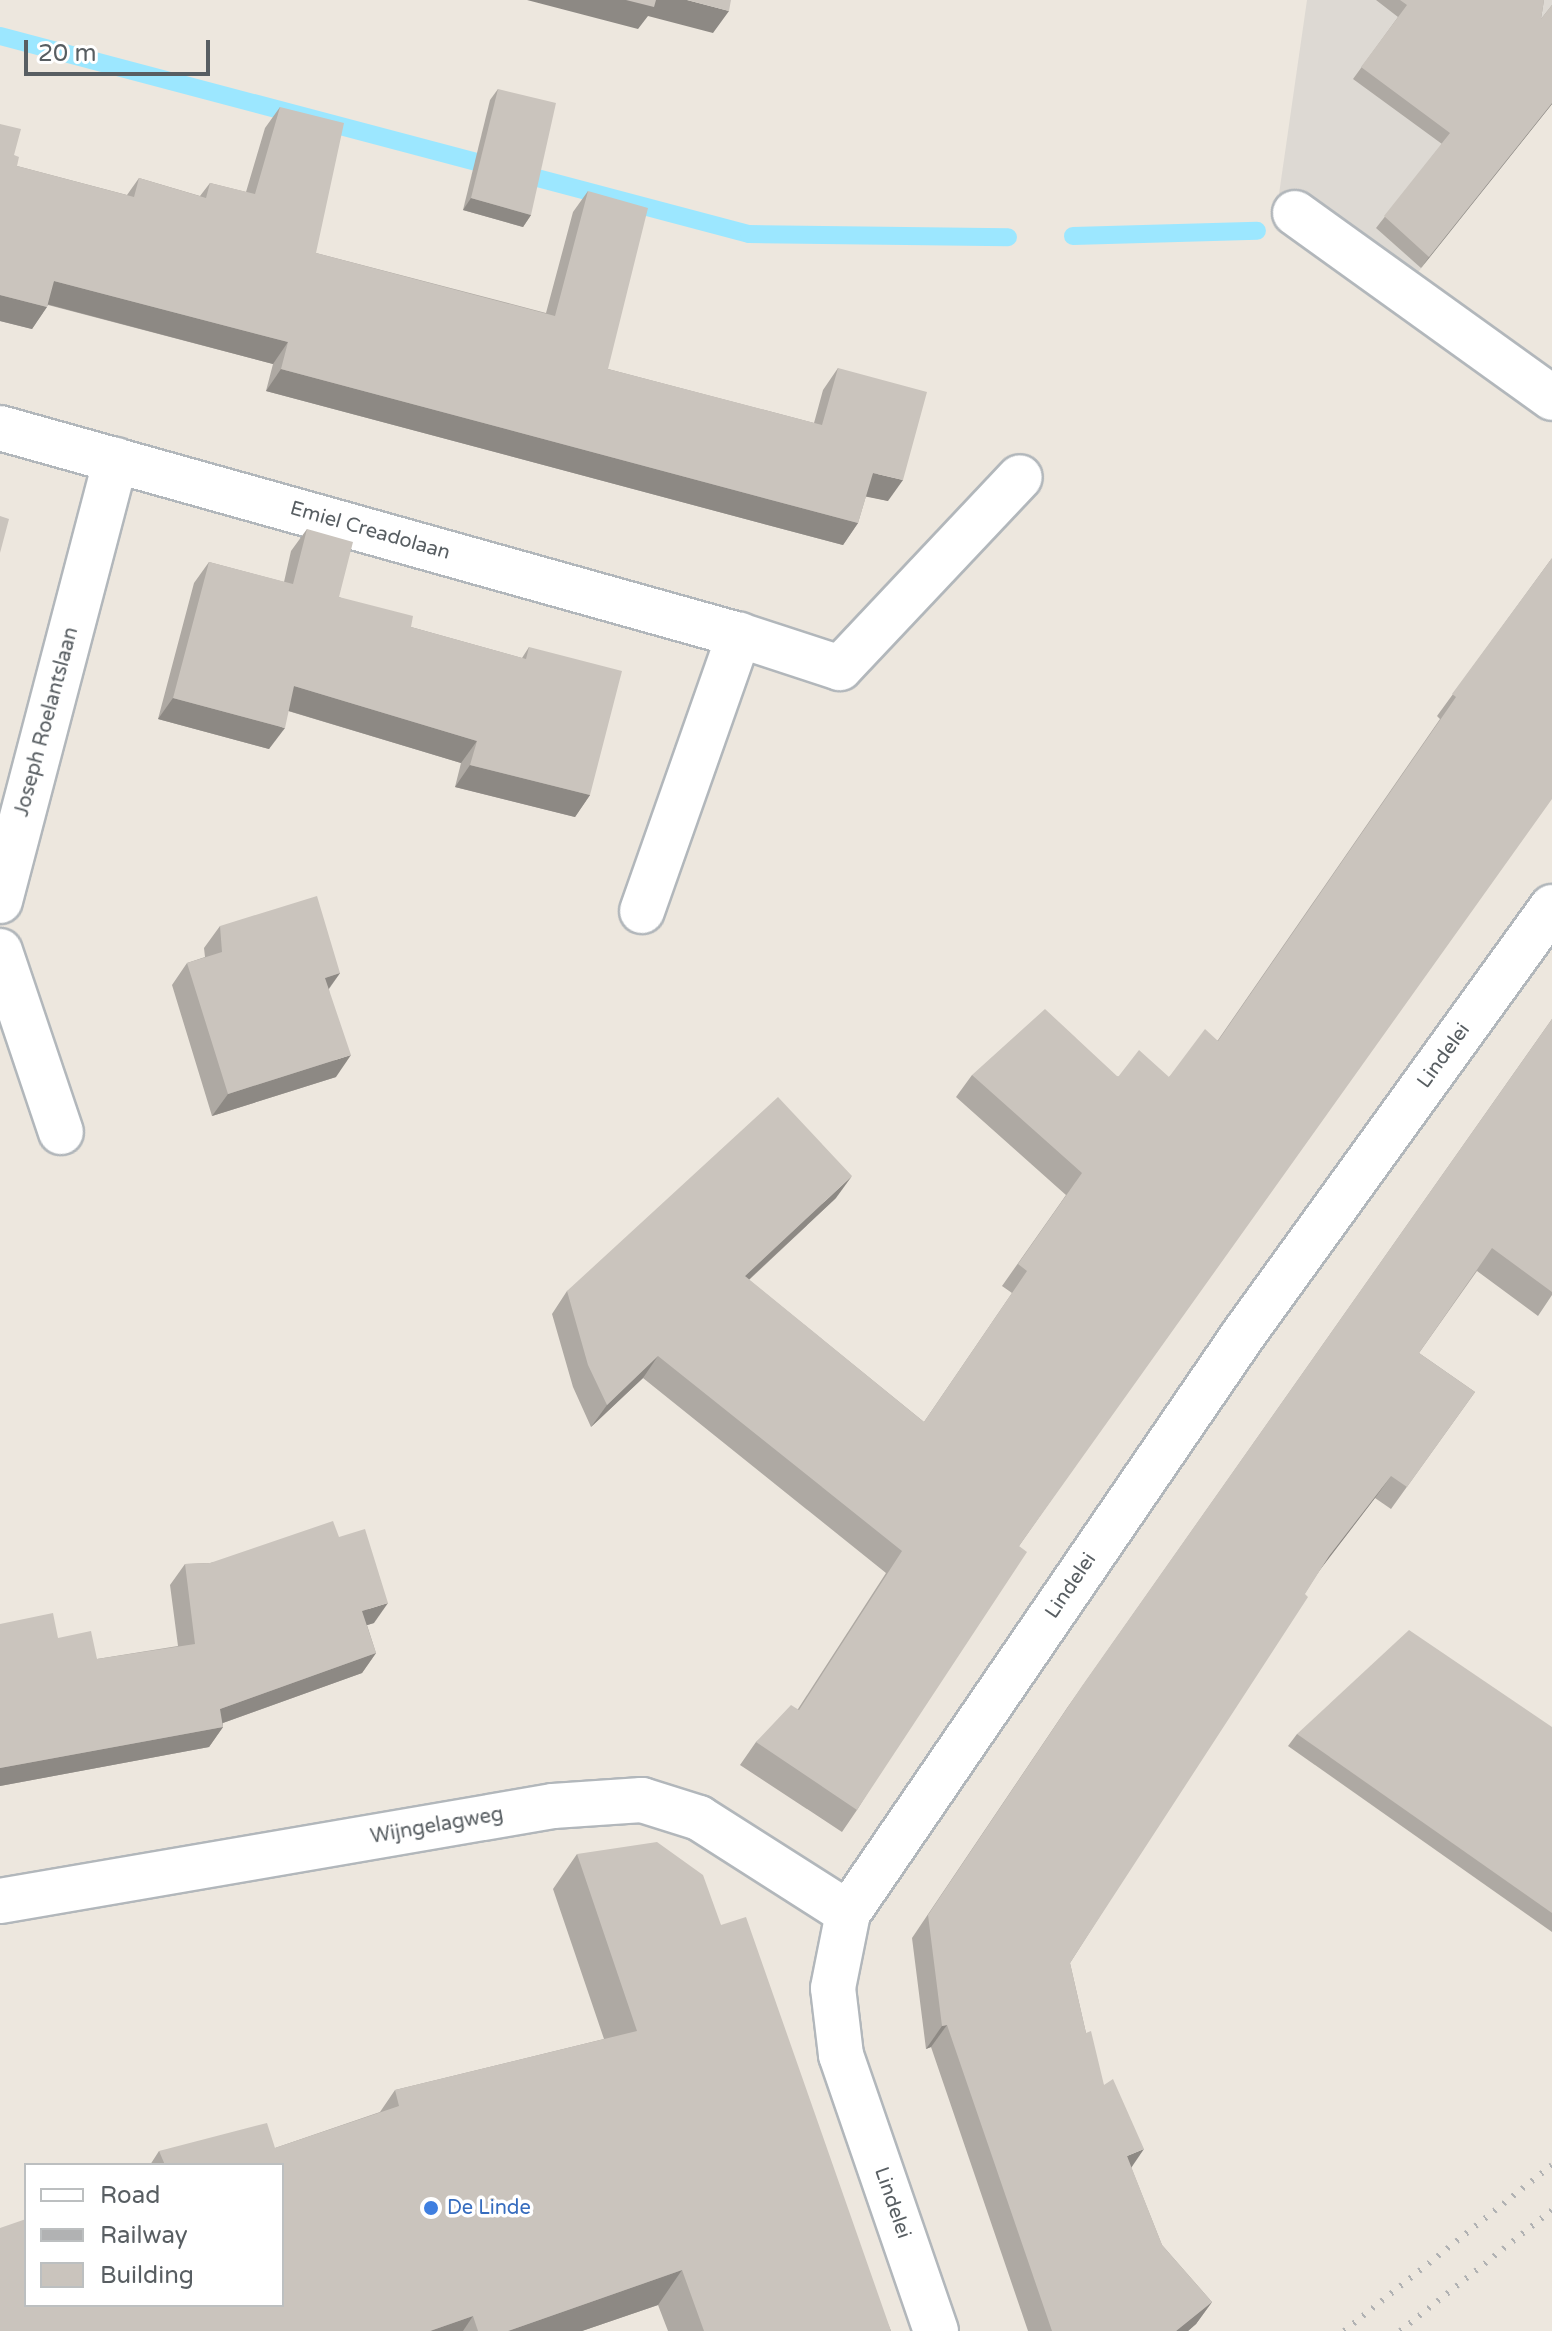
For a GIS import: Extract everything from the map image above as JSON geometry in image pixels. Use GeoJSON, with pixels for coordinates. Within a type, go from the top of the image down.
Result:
{"type":"FeatureCollection","features":[{"type":"Feature","properties":{"kind":"street"},"geometry":{"type":"LineString","coordinates":[[1295,213],[1552,398]]}},
{"type":"Feature","properties":{"kind":"street","name":"Emiel Creadolaan"},"geometry":{"type":"LineString","coordinates":[[0,428],[739,635],[840,668],[1020,477]]}},
{"type":"Feature","properties":{"kind":"street","name":"Joseph Roelantslaan"},"geometry":{"type":"LineString","coordinates":[[0,901],[116,460]]}},
{"type":"Feature","properties":{"kind":"street"},"geometry":{"type":"LineString","coordinates":[[642,911],[739,635]]}},
{"type":"Feature","properties":{"kind":"street","name":"Lindelei"},"geometry":{"type":"LineString","coordinates":[[936,2331],[841,2055],[833,1988],[848,1913],[1243,1335],[1552,907]]}},
{"type":"Feature","properties":{"kind":"street"},"geometry":{"type":"LineString","coordinates":[[0,951],[61,1132]]}},
{"type":"Feature","properties":{"kind":"street","name":"Wijngelagweg"},"geometry":{"type":"LineString","coordinates":[[0,1901],[553,1806],[642,1800],[699,1818],[848,1913]]}},
{"type":"Feature","properties":{"kind":"shaded area"},"geometry":{"type":"Polygon","coordinates":[[[1307,0],[1552,0],[1552,104],[1404,290],[1276,215],[1307,0]]]}},
{"type":"Feature","properties":{"kind":"building"},"geometry":{"type":"Polygon","coordinates":[[[626,0],[656,0],[654,7],[626,0]]]}},
{"type":"Feature","properties":{"kind":"building"},"geometry":{"type":"Polygon","coordinates":[[[687,0],[731,0],[729,11],[687,0]]]}},
{"type":"Feature","properties":{"kind":"building"},"geometry":{"type":"Polygon","coordinates":[[[1400,0],[1544,0],[1541,19],[1552,5],[1552,103],[1429,257],[1384,216],[1450,133],[1361,67],[1407,5],[1400,0]]]}},
{"type":"Feature","properties":{"kind":"building"},"geometry":{"type":"Polygon","coordinates":[[[498,89],[556,103],[531,215],[471,198],[498,89]]]}},
{"type":"Feature","properties":{"kind":"building"},"geometry":{"type":"Polygon","coordinates":[[[280,107],[344,123],[316,253],[555,316],[588,191],[648,208],[608,369],[822,425],[838,368],[927,392],[903,480],[873,473],[858,523],[281,369],[288,342],[54,281],[47,307],[0,295],[0,124],[21,129],[14,155],[19,157],[17,166],[134,197],[139,178],[206,198],[210,183],[255,194],[280,107]]]}},
{"type":"Feature","properties":{"kind":"building"},"geometry":{"type":"Polygon","coordinates":[[[0,516],[9,519],[0,553],[0,516]]]}},
{"type":"Feature","properties":{"kind":"building"},"geometry":{"type":"Polygon","coordinates":[[[307,529],[353,542],[339,597],[413,616],[411,627],[526,659],[529,647],[622,671],[590,795],[470,765],[477,741],[294,686],[285,728],[173,698],[209,562],[293,584],[307,529]]]}},
{"type":"Feature","properties":{"kind":"building"},"geometry":{"type":"Polygon","coordinates":[[[1552,558],[1552,799],[1019,1546],[1027,1552],[857,1810],[756,1742],[791,1705],[799,1710],[902,1551],[658,1356],[607,1405],[588,1365],[567,1291],[778,1097],[852,1176],[745,1276],[924,1422],[1027,1271],[1018,1264],[1082,1173],[972,1075],[1045,1009],[1118,1077],[1139,1050],[1169,1077],[1205,1029],[1218,1041],[1456,697],[1452,694],[1552,558]]]}},
{"type":"Feature","properties":{"kind":"building"},"geometry":{"type":"Polygon","coordinates":[[[317,896],[340,973],[325,978],[351,1055],[228,1094],[187,963],[222,952],[220,926],[317,896]]]}},
{"type":"Feature","properties":{"kind":"building"},"geometry":{"type":"Polygon","coordinates":[[[1552,1019],[1552,1292],[1492,1248],[1419,1353],[1475,1392],[1407,1487],[1391,1476],[1329,1556],[1305,1594],[1308,1597],[1070,1963],[1086,2033],[1091,2031],[1104,2085],[1113,2079],[1144,2149],[1127,2156],[1162,2245],[1212,2302],[1176,2331],[1052,2331],[947,2025],[942,2026],[928,1915],[1082,1686],[1552,1019]]]}},
{"type":"Feature","properties":{"kind":"building"},"geometry":{"type":"Polygon","coordinates":[[[333,1521],[339,1537],[365,1529],[388,1603],[362,1611],[376,1653],[220,1709],[223,1727],[0,1768],[0,1624],[53,1613],[58,1638],[91,1631],[97,1659],[195,1644],[185,1564],[210,1563],[333,1521]]]}},
{"type":"Feature","properties":{"kind":"building"},"geometry":{"type":"Polygon","coordinates":[[[1409,1630],[1552,1727],[1552,1913],[1297,1734],[1409,1630]]]}},
{"type":"Feature","properties":{"kind":"building"},"geometry":{"type":"Polygon","coordinates":[[[657,1842],[703,1875],[721,1925],[746,1917],[891,2331],[704,2331],[682,2270],[508,2331],[478,2331],[473,2316],[430,2331],[0,2331],[0,2228],[24,2220],[24,2307],[284,2307],[284,2163],[164,2163],[159,2151],[267,2123],[275,2148],[399,2106],[395,2090],[637,2031],[577,1854],[657,1842]]]}},
{"type":"Feature","properties":{"kind":"waterway"},"geometry":{"type":"LineString","coordinates":[[0,36],[749,234],[1008,237]]}},
{"type":"Feature","properties":{"kind":"waterway"},"geometry":{"type":"LineString","coordinates":[[1073,236],[1257,231]]}},
{"type":"Feature","properties":{"kind":"railway"},"geometry":{"type":"LineString","coordinates":[[1344,2331],[1552,2165]]}},
{"type":"Feature","properties":{"kind":"railway"},"geometry":{"type":"LineString","coordinates":[[1400,2331],[1552,2210]]}},
{"type":"Feature","properties":{"kind":"place","name":"De Linde"},"geometry":{"type":"Point","coordinates":[431,2208]}}]}
